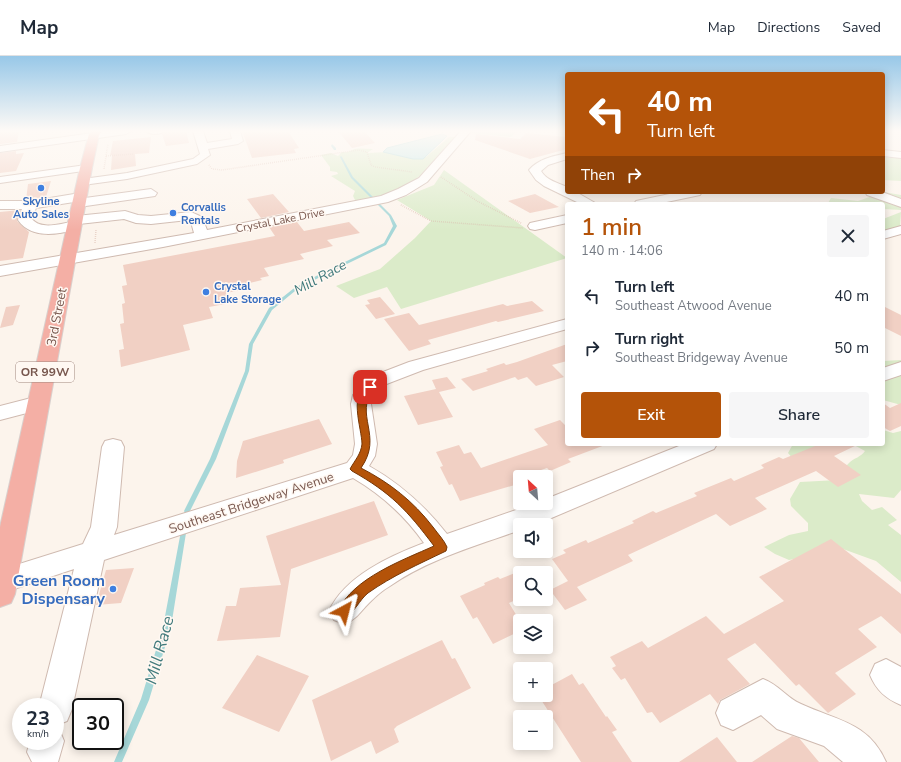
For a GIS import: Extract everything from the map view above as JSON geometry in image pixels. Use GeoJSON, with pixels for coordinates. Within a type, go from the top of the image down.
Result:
{"type":"FeatureCollection","features":[{"type":"Feature","properties":{"kind":"highway","name":"3rd Street"},"geometry":{"type":"LineString","coordinates":[[1,587],[87,164]]}},
{"type":"Feature","properties":{"kind":"street"},"geometry":{"type":"LineString","coordinates":[[83,182],[127,176],[183,164]]}},
{"type":"Feature","properties":{"kind":"street","name":"Crystal Lake Drive"},"geometry":{"type":"LineString","coordinates":[[0,271],[368,203],[386,198],[410,188],[429,174],[438,164]]}},
{"type":"Feature","properties":{"kind":"street"},"geometry":{"type":"LineString","coordinates":[[543,164],[535,170],[536,175],[565,191]]}},
{"type":"Feature","properties":{"kind":"street"},"geometry":{"type":"LineString","coordinates":[[0,180],[86,168]]}},
{"type":"Feature","properties":{"kind":"street"},"geometry":{"type":"LineString","coordinates":[[0,205],[20,203],[32,205],[151,193]]}},
{"type":"Feature","properties":{"kind":"street"},"geometry":{"type":"LineString","coordinates":[[571,194],[586,202]]}},
{"type":"Feature","properties":{"kind":"street"},"geometry":{"type":"LineString","coordinates":[[649,202],[687,194]]}},
{"type":"Feature","properties":{"kind":"street"},"geometry":{"type":"LineString","coordinates":[[876,194],[901,203]]}},
{"type":"Feature","properties":{"kind":"street"},"geometry":{"type":"LineString","coordinates":[[32,205],[28,209],[25,220],[28,225],[38,230],[125,215],[136,219],[151,220],[191,216],[197,220],[201,235]]}},
{"type":"Feature","properties":{"kind":"street"},"geometry":{"type":"LineString","coordinates":[[535,226],[565,219]]}},
{"type":"Feature","properties":{"kind":"street"},"geometry":{"type":"LineString","coordinates":[[885,234],[901,230]]}},
{"type":"Feature","properties":{"kind":"street"},"geometry":{"type":"LineString","coordinates":[[442,547],[415,513],[400,498],[380,482],[355,469],[364,456],[366,444],[361,404],[363,395],[377,381],[416,366],[565,325]]}},
{"type":"Feature","properties":{"kind":"street"},"geometry":{"type":"LineString","coordinates":[[885,374],[901,368]]}},
{"type":"Feature","properties":{"kind":"street"},"geometry":{"type":"LineString","coordinates":[[0,413],[39,403]]}},
{"type":"Feature","properties":{"kind":"street"},"geometry":{"type":"LineString","coordinates":[[344,611],[362,590],[393,571],[442,547],[500,528],[701,446]]}},
{"type":"Feature","properties":{"kind":"street"},"geometry":{"type":"LineString","coordinates":[[58,698],[92,553],[104,527],[113,447]]}},
{"type":"Feature","properties":{"kind":"street","name":"Southeast Bridgeway Avenue"},"geometry":{"type":"LineString","coordinates":[[1,587],[92,553],[355,469]]}},
{"type":"Feature","properties":{"kind":"street"},"geometry":{"type":"LineString","coordinates":[[733,712],[763,696],[789,717],[834,733],[851,745],[868,762]]}},
{"type":"Feature","properties":{"kind":"path"},"geometry":{"type":"LineString","coordinates":[[207,164],[212,169],[222,170],[264,164]]}},
{"type":"Feature","properties":{"kind":"path"},"geometry":{"type":"LineString","coordinates":[[371,164],[375,167],[429,174],[443,178],[491,209],[525,224],[535,226]]}},
{"type":"Feature","properties":{"kind":"path"},"geometry":{"type":"LineString","coordinates":[[386,198],[414,214],[431,221],[443,223],[486,224],[519,228],[535,226]]}},
{"type":"Feature","properties":{"kind":"green space"},"geometry":{"type":"Polygon","coordinates":[[[328,164],[439,164],[428,166],[417,178],[392,193],[365,201],[355,200],[353,196],[355,191],[331,176],[338,174],[337,172],[330,171],[330,167],[328,164]]]}},
{"type":"Feature","properties":{"kind":"green space"},"geometry":{"type":"Polygon","coordinates":[[[885,164],[901,164],[901,181],[885,180],[885,164]]]}},
{"type":"Feature","properties":{"kind":"green space"},"geometry":{"type":"Polygon","coordinates":[[[444,170],[565,257],[565,259],[401,309],[387,287],[354,298],[336,286],[380,269],[415,238],[431,221],[397,200],[434,185],[444,170]]]}},
{"type":"Feature","properties":{"kind":"green space"},"geometry":{"type":"Polygon","coordinates":[[[885,192],[901,195],[901,210],[885,209],[885,202],[829,202],[831,198],[858,201],[878,194],[885,194],[885,192]]]}},
{"type":"Feature","properties":{"kind":"green space"},"geometry":{"type":"Polygon","coordinates":[[[901,212],[900,227],[885,231],[885,218],[901,212]]]}},
{"type":"Feature","properties":{"kind":"green space"},"geometry":{"type":"Polygon","coordinates":[[[901,360],[901,405],[885,401],[885,361],[901,360]]]}},
{"type":"Feature","properties":{"kind":"green space"},"geometry":{"type":"Polygon","coordinates":[[[885,431],[893,433],[901,431],[901,490],[894,498],[859,494],[862,501],[872,510],[882,507],[897,520],[888,525],[901,535],[901,582],[876,561],[843,549],[789,560],[764,547],[789,535],[808,531],[808,523],[791,506],[790,499],[800,482],[838,480],[847,465],[862,455],[865,451],[856,446],[885,446],[885,431]]]}},
{"type":"Feature","properties":{"kind":"green space"},"geometry":{"type":"Polygon","coordinates":[[[792,446],[816,447],[794,460],[788,453],[792,446]]]}},
{"type":"Feature","properties":{"kind":"building"},"geometry":{"type":"Polygon","coordinates":[[[0,164],[19,164],[16,171],[0,173],[0,164]]]}},
{"type":"Feature","properties":{"kind":"building"},"geometry":{"type":"Polygon","coordinates":[[[111,164],[136,164],[136,166],[111,170],[111,164]]]}},
{"type":"Feature","properties":{"kind":"building"},"geometry":{"type":"Polygon","coordinates":[[[51,181],[46,197],[26,200],[28,184],[51,181]]]}},
{"type":"Feature","properties":{"kind":"building"},"geometry":{"type":"Polygon","coordinates":[[[273,194],[289,212],[261,218],[247,199],[273,194]]]}},
{"type":"Feature","properties":{"kind":"building"},"geometry":{"type":"Polygon","coordinates":[[[535,194],[559,207],[530,213],[508,201],[535,194]]]}},
{"type":"Feature","properties":{"kind":"building"},"geometry":{"type":"Polygon","coordinates":[[[20,210],[17,221],[29,232],[23,258],[0,261],[0,212],[20,210]]]}},
{"type":"Feature","properties":{"kind":"building"},"geometry":{"type":"Polygon","coordinates":[[[297,222],[304,231],[349,222],[360,233],[327,240],[333,246],[300,254],[304,259],[264,268],[269,276],[260,278],[262,280],[245,284],[247,289],[226,293],[231,303],[209,307],[213,318],[183,325],[190,350],[121,367],[119,350],[124,349],[120,324],[124,323],[122,304],[125,303],[122,286],[127,285],[123,265],[275,236],[269,227],[297,222]]]}},
{"type":"Feature","properties":{"kind":"building"},"geometry":{"type":"Polygon","coordinates":[[[380,297],[395,314],[376,319],[365,305],[370,304],[367,300],[380,297]]]}},
{"type":"Feature","properties":{"kind":"building"},"geometry":{"type":"Polygon","coordinates":[[[532,301],[544,311],[498,322],[496,321],[428,340],[431,344],[409,351],[384,319],[409,313],[419,325],[503,304],[507,306],[532,301]]]}},
{"type":"Feature","properties":{"kind":"building"},"geometry":{"type":"Polygon","coordinates":[[[20,305],[13,325],[0,328],[6,307],[20,305]]]}},
{"type":"Feature","properties":{"kind":"building"},"geometry":{"type":"Polygon","coordinates":[[[885,307],[901,315],[901,336],[885,328],[885,307]]]}},
{"type":"Feature","properties":{"kind":"building"},"geometry":{"type":"Polygon","coordinates":[[[565,345],[565,362],[552,365],[564,377],[536,386],[527,377],[518,380],[515,377],[473,391],[461,379],[488,371],[486,369],[504,363],[506,365],[565,345]]]}},
{"type":"Feature","properties":{"kind":"building"},"geometry":{"type":"Polygon","coordinates":[[[447,377],[456,388],[439,392],[453,417],[418,425],[404,396],[436,389],[432,380],[447,377]]]}},
{"type":"Feature","properties":{"kind":"building"},"geometry":{"type":"Polygon","coordinates":[[[901,403],[901,426],[890,431],[885,428],[885,404],[890,408],[901,403]]]}},
{"type":"Feature","properties":{"kind":"building"},"geometry":{"type":"Polygon","coordinates":[[[319,419],[332,444],[283,460],[284,463],[236,478],[237,461],[243,441],[319,419]]]}},
{"type":"Feature","properties":{"kind":"building"},"geometry":{"type":"Polygon","coordinates":[[[560,420],[565,425],[565,446],[602,446],[568,459],[571,462],[552,470],[547,468],[541,470],[513,470],[513,485],[460,501],[452,484],[449,485],[440,467],[443,466],[436,452],[459,445],[464,454],[471,452],[481,468],[548,445],[534,429],[560,420]]]}},
{"type":"Feature","properties":{"kind":"building"},"geometry":{"type":"Polygon","coordinates":[[[815,446],[855,446],[834,456],[861,475],[838,487],[816,471],[755,498],[767,509],[730,526],[716,514],[628,555],[633,561],[577,587],[587,600],[565,610],[553,594],[553,588],[568,581],[552,559],[566,553],[563,550],[586,540],[588,543],[634,523],[632,521],[653,511],[656,513],[697,496],[694,493],[731,478],[734,481],[764,468],[761,465],[779,457],[783,459],[815,446]]]}},
{"type":"Feature","properties":{"kind":"building"},"geometry":{"type":"Polygon","coordinates":[[[374,501],[388,535],[291,569],[280,637],[217,641],[226,606],[236,606],[240,588],[281,585],[266,536],[374,501]]]}},
{"type":"Feature","properties":{"kind":"building"},"geometry":{"type":"Polygon","coordinates":[[[831,539],[901,594],[901,634],[881,616],[858,629],[877,647],[835,673],[856,694],[828,713],[799,684],[796,686],[755,643],[727,659],[750,684],[720,700],[718,704],[710,694],[660,723],[652,712],[647,713],[625,678],[621,680],[612,668],[616,666],[610,657],[642,641],[648,648],[706,616],[724,634],[784,601],[759,577],[831,539]]]}},
{"type":"Feature","properties":{"kind":"building"},"geometry":{"type":"Polygon","coordinates":[[[134,568],[121,603],[96,605],[106,570],[134,568]]]}},
{"type":"Feature","properties":{"kind":"building"},"geometry":{"type":"Polygon","coordinates":[[[513,574],[513,601],[509,603],[516,614],[513,614],[513,634],[493,644],[477,617],[473,619],[460,596],[485,585],[484,583],[498,577],[500,579],[513,574]]]}},
{"type":"Feature","properties":{"kind":"building"},"geometry":{"type":"Polygon","coordinates":[[[442,640],[452,659],[455,658],[471,688],[397,726],[394,729],[399,742],[376,754],[371,741],[331,761],[312,700],[442,640]]]}},
{"type":"Feature","properties":{"kind":"building"},"geometry":{"type":"Polygon","coordinates":[[[257,655],[309,676],[279,732],[222,708],[257,655]]]}},
{"type":"Feature","properties":{"kind":"building"},"geometry":{"type":"Polygon","coordinates":[[[572,674],[579,685],[583,683],[606,717],[607,716],[617,730],[612,732],[632,762],[581,762],[553,718],[553,710],[548,710],[542,702],[553,702],[553,684],[572,674]]]}},
{"type":"Feature","properties":{"kind":"building"},"geometry":{"type":"Polygon","coordinates":[[[792,736],[799,738],[819,762],[752,762],[792,736]]]}},
{"type":"Feature","properties":{"kind":"building"},"geometry":{"type":"Polygon","coordinates":[[[717,737],[737,762],[679,762],[717,737]]]}},
{"type":"Feature","properties":{"kind":"waterway","name":"Mill Race"},"geometry":{"type":"LineString","coordinates":[[187,511],[213,459],[247,371],[251,344],[270,309],[294,290],[319,276],[385,244],[395,226],[390,216],[352,177],[345,164]]}},
{"type":"Feature","properties":{"kind":"waterway","name":"Mill Race"},"geometry":{"type":"LineString","coordinates":[[118,762],[145,700],[167,627],[183,533]]}},
{"type":"Feature","properties":{"kind":"place","name":"Skyline Auto Sales"},"geometry":{"type":"Point","coordinates":[41,188]}},
{"type":"Feature","properties":{"kind":"place","name":"Corvallis Rentals"},"geometry":{"type":"Point","coordinates":[173,213]}},
{"type":"Feature","properties":{"kind":"place","name":"Crystal Lake Storage"},"geometry":{"type":"Point","coordinates":[206,292]}},
{"type":"Feature","properties":{"kind":"place","name":"Green Room Dispensary"},"geometry":{"type":"Point","coordinates":[113,589]}},
{"type":"Feature","properties":{"kind":"route"},"geometry":{"type":"LineString","coordinates":[[344,611],[362,590],[393,571],[442,547],[415,513],[400,498],[380,482],[355,469],[364,456],[366,444],[361,404],[363,395],[370,387]]}}]}
